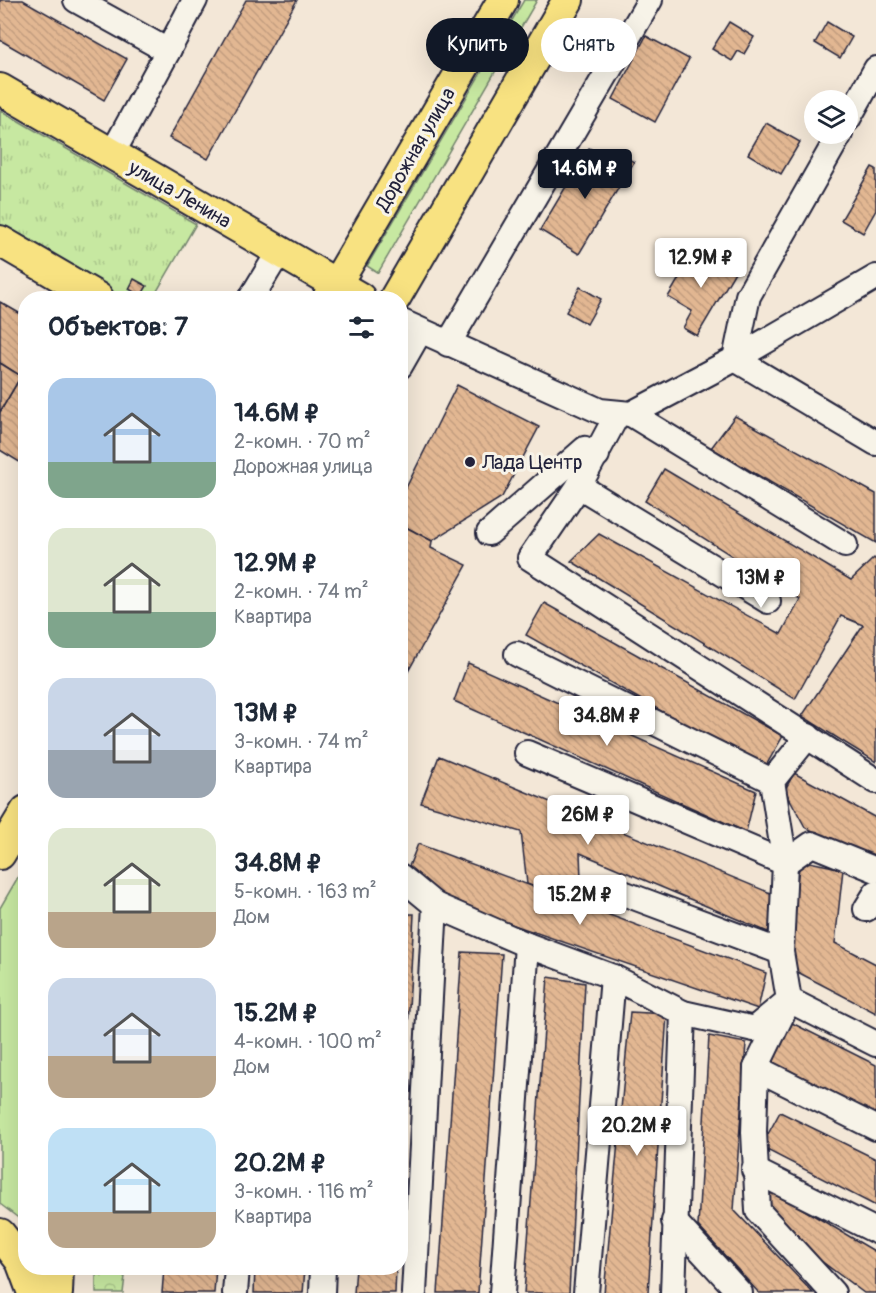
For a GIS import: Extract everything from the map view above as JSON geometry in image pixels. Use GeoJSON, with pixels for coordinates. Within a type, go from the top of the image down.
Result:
{"type":"FeatureCollection","features":[{"type":"Feature","properties":{"kind":"main road","name":"Дорожная улица"},"geometry":{"type":"LineString","coordinates":[[344,291],[503,0]]}},
{"type":"Feature","properties":{"kind":"main road"},"geometry":{"type":"LineString","coordinates":[[399,291],[568,0]]}},
{"type":"Feature","properties":{"kind":"main road","name":"улица Ленина"},"geometry":{"type":"LineString","coordinates":[[0,89],[279,252],[338,291]]}},
{"type":"Feature","properties":{"kind":"main road"},"geometry":{"type":"LineString","coordinates":[[0,241],[86,291]]}},
{"type":"Feature","properties":{"kind":"main road"},"geometry":{"type":"LineString","coordinates":[[0,854],[18,824]]}},
{"type":"Feature","properties":{"kind":"main road"},"geometry":{"type":"LineString","coordinates":[[0,1234],[18,1257]]}},
{"type":"Feature","properties":{"kind":"main road"},"geometry":{"type":"LineString","coordinates":[[26,1275],[33,1293]]}},
{"type":"Feature","properties":{"kind":"main road"},"geometry":{"type":"LineString","coordinates":[[57,1293],[58,1275]]}},
{"type":"Feature","properties":{"kind":"street"},"geometry":{"type":"LineString","coordinates":[[75,0],[168,51]]}},
{"type":"Feature","properties":{"kind":"street"},"geometry":{"type":"LineString","coordinates":[[112,154],[195,0]]}},
{"type":"Feature","properties":{"kind":"street"},"geometry":{"type":"LineString","coordinates":[[448,344],[650,0]]}},
{"type":"Feature","properties":{"kind":"street"},"geometry":{"type":"LineString","coordinates":[[858,102],[876,69]]}},
{"type":"Feature","properties":{"kind":"street"},"geometry":{"type":"LineString","coordinates":[[735,358],[748,296],[834,144]]}},
{"type":"Feature","properties":{"kind":"street"},"geometry":{"type":"LineString","coordinates":[[255,291],[279,252]]}},
{"type":"Feature","properties":{"kind":"street"},"geometry":{"type":"LineString","coordinates":[[876,277],[735,358],[624,414],[530,558],[876,781]]}},
{"type":"Feature","properties":{"kind":"street"},"geometry":{"type":"LineString","coordinates":[[410,326],[600,411],[624,414],[845,545]]}},
{"type":"Feature","properties":{"kind":"street"},"geometry":{"type":"LineString","coordinates":[[735,358],[876,443]]}},
{"type":"Feature","properties":{"kind":"street"},"geometry":{"type":"LineString","coordinates":[[489,533],[585,449],[597,455]]}},
{"type":"Feature","properties":{"kind":"street"},"geometry":{"type":"LineString","coordinates":[[579,486],[768,601]]}},
{"type":"Feature","properties":{"kind":"street"},"geometry":{"type":"LineString","coordinates":[[517,654],[772,781]]}},
{"type":"Feature","properties":{"kind":"street"},"geometry":{"type":"LineString","coordinates":[[808,736],[772,781],[785,863],[781,952],[789,1000],[756,1068],[754,1170],[758,1211],[832,1293]]}},
{"type":"Feature","properties":{"kind":"street"},"geometry":{"type":"LineString","coordinates":[[526,753],[785,863]]}},
{"type":"Feature","properties":{"kind":"street"},"geometry":{"type":"LineString","coordinates":[[785,863],[812,844],[876,870]]}},
{"type":"Feature","properties":{"kind":"street"},"geometry":{"type":"LineString","coordinates":[[408,883],[435,905],[526,945],[613,977],[683,1012],[754,1029],[789,1000]]}},
{"type":"Feature","properties":{"kind":"street"},"geometry":{"type":"LineString","coordinates":[[623,893],[781,952]]}},
{"type":"Feature","properties":{"kind":"street"},"geometry":{"type":"LineString","coordinates":[[414,1293],[435,905]]}},
{"type":"Feature","properties":{"kind":"street"},"geometry":{"type":"LineString","coordinates":[[502,1293],[526,945]]}},
{"type":"Feature","properties":{"kind":"street"},"geometry":{"type":"LineString","coordinates":[[586,1293],[613,977]]}},
{"type":"Feature","properties":{"kind":"street"},"geometry":{"type":"LineString","coordinates":[[789,1000],[876,1044]]}},
{"type":"Feature","properties":{"kind":"street"},"geometry":{"type":"LineString","coordinates":[[673,1293],[683,1012]]}},
{"type":"Feature","properties":{"kind":"street"},"geometry":{"type":"LineString","coordinates":[[756,1068],[876,1128]]}},
{"type":"Feature","properties":{"kind":"street"},"geometry":{"type":"LineString","coordinates":[[754,1170],[876,1231]]}},
{"type":"Feature","properties":{"kind":"street"},"geometry":{"type":"LineString","coordinates":[[674,1221],[740,1293]]}},
{"type":"Feature","properties":{"kind":"street"},"geometry":{"type":"LineString","coordinates":[[235,1293],[236,1275]]}},
{"type":"Feature","properties":{"kind":"street"},"geometry":{"type":"LineString","coordinates":[[322,1293],[323,1275]]}},
{"type":"Feature","properties":{"kind":"green space"},"geometry":{"type":"Polygon","coordinates":[[[524,0],[537,0],[527,18],[513,18],[524,0]]]}},
{"type":"Feature","properties":{"kind":"green space"},"geometry":{"type":"Polygon","coordinates":[[[482,72],[495,72],[378,273],[367,266],[482,72]]]}},
{"type":"Feature","properties":{"kind":"green space"},"geometry":{"type":"Polygon","coordinates":[[[0,110],[196,224],[157,291],[110,291],[0,226],[0,110]]]}},
{"type":"Feature","properties":{"kind":"green space"},"geometry":{"type":"Polygon","coordinates":[[[18,877],[18,1218],[0,1204],[0,908],[18,877]]]}},
{"type":"Feature","properties":{"kind":"green space"},"geometry":{"type":"Polygon","coordinates":[[[96,1275],[125,1275],[123,1293],[96,1293],[96,1275]]]}},
{"type":"Feature","properties":{"kind":"building"},"geometry":{"type":"Polygon","coordinates":[[[0,0],[23,0],[127,59],[104,100],[0,40],[0,0]]]}},
{"type":"Feature","properties":{"kind":"building"},"geometry":{"type":"Polygon","coordinates":[[[246,0],[297,0],[208,159],[169,138],[246,0]]]}},
{"type":"Feature","properties":{"kind":"building"},"geometry":{"type":"Polygon","coordinates":[[[729,22],[754,37],[744,54],[738,51],[732,61],[712,49],[729,22]]]}},
{"type":"Feature","properties":{"kind":"building"},"geometry":{"type":"Polygon","coordinates":[[[827,22],[852,37],[840,58],[815,43],[827,22]]]}},
{"type":"Feature","properties":{"kind":"building"},"geometry":{"type":"Polygon","coordinates":[[[646,36],[689,59],[655,122],[613,99],[627,72],[637,72],[637,53],[646,36]]]}},
{"type":"Feature","properties":{"kind":"building"},"geometry":{"type":"Polygon","coordinates":[[[766,123],[800,142],[781,174],[748,154],[766,123]]]}},
{"type":"Feature","properties":{"kind":"building"},"geometry":{"type":"Polygon","coordinates":[[[589,148],[619,166],[625,157],[634,162],[579,254],[540,230],[589,148]]]}},
{"type":"Feature","properties":{"kind":"building"},"geometry":{"type":"Polygon","coordinates":[[[872,167],[876,169],[876,210],[863,233],[841,220],[872,167]]]}},
{"type":"Feature","properties":{"kind":"building"},"geometry":{"type":"Polygon","coordinates":[[[696,249],[735,272],[697,336],[683,328],[692,311],[668,297],[696,249]]]}},
{"type":"Feature","properties":{"kind":"building"},"geometry":{"type":"Polygon","coordinates":[[[134,279],[147,286],[144,291],[129,289],[134,279]]]}},
{"type":"Feature","properties":{"kind":"building"},"geometry":{"type":"Polygon","coordinates":[[[580,287],[601,299],[587,324],[566,312],[580,287]]]}},
{"type":"Feature","properties":{"kind":"building"},"geometry":{"type":"Polygon","coordinates":[[[0,302],[18,312],[18,374],[0,363],[0,302]]]}},
{"type":"Feature","properties":{"kind":"building"},"geometry":{"type":"Polygon","coordinates":[[[0,363],[18,374],[18,381],[0,412],[0,363]]]}},
{"type":"Feature","properties":{"kind":"building"},"geometry":{"type":"Polygon","coordinates":[[[18,381],[18,461],[0,450],[0,412],[18,381]]]}},
{"type":"Feature","properties":{"kind":"building","name":"Лада Центр"},"geometry":{"type":"Polygon","coordinates":[[[457,385],[539,427],[502,497],[432,541],[408,528],[408,484],[457,385]]]}},
{"type":"Feature","properties":{"kind":"building"},"geometry":{"type":"Polygon","coordinates":[[[735,416],[876,494],[876,543],[711,448],[735,416]]]}},
{"type":"Feature","properties":{"kind":"building"},"geometry":{"type":"Polygon","coordinates":[[[664,469],[851,580],[874,558],[876,560],[876,762],[802,716],[863,625],[841,616],[795,699],[571,561],[599,534],[781,634],[800,599],[645,501],[664,469]]]}},
{"type":"Feature","properties":{"kind":"building"},"geometry":{"type":"Polygon","coordinates":[[[408,528],[432,541],[431,548],[467,565],[408,672],[408,528]]]}},
{"type":"Feature","properties":{"kind":"building"},"geometry":{"type":"Polygon","coordinates":[[[544,603],[783,736],[764,769],[526,635],[544,603]]]}},
{"type":"Feature","properties":{"kind":"building"},"geometry":{"type":"Polygon","coordinates":[[[468,663],[756,791],[746,832],[454,701],[468,663]]]}},
{"type":"Feature","properties":{"kind":"building"},"geometry":{"type":"Polygon","coordinates":[[[439,756],[780,897],[768,932],[580,853],[582,905],[527,884],[521,832],[421,803],[439,756]]]}},
{"type":"Feature","properties":{"kind":"building"},"geometry":{"type":"Polygon","coordinates":[[[794,773],[876,818],[876,864],[805,827],[785,790],[794,773]]]}},
{"type":"Feature","properties":{"kind":"building"},"geometry":{"type":"Polygon","coordinates":[[[418,844],[766,973],[758,1009],[408,888],[408,869],[418,844]]]}},
{"type":"Feature","properties":{"kind":"building"},"geometry":{"type":"Polygon","coordinates":[[[800,860],[843,869],[835,943],[876,964],[876,1013],[786,966],[800,860]]]}},
{"type":"Feature","properties":{"kind":"building"},"geometry":{"type":"Polygon","coordinates":[[[408,914],[414,914],[408,1027],[408,914]]]}},
{"type":"Feature","properties":{"kind":"building"},"geometry":{"type":"Polygon","coordinates":[[[462,952],[502,954],[478,1293],[438,1293],[462,952]]]}},
{"type":"Feature","properties":{"kind":"building"},"geometry":{"type":"Polygon","coordinates":[[[548,977],[585,983],[569,1293],[524,1293],[548,977]]]}},
{"type":"Feature","properties":{"kind":"building"},"geometry":{"type":"Polygon","coordinates":[[[630,1012],[667,1014],[648,1293],[604,1293],[630,1012]]]}},
{"type":"Feature","properties":{"kind":"building"},"geometry":{"type":"Polygon","coordinates":[[[792,1023],[876,1065],[876,1114],[768,1060],[792,1023]]]}},
{"type":"Feature","properties":{"kind":"building"},"geometry":{"type":"Polygon","coordinates":[[[709,1036],[746,1043],[734,1210],[813,1293],[759,1293],[698,1226],[709,1036]]]}},
{"type":"Feature","properties":{"kind":"building"},"geometry":{"type":"Polygon","coordinates":[[[780,1112],[876,1159],[876,1206],[761,1147],[780,1112]]]}},
{"type":"Feature","properties":{"kind":"building"},"geometry":{"type":"Polygon","coordinates":[[[767,1188],[876,1252],[876,1293],[864,1293],[797,1243],[793,1231],[763,1199],[767,1188]]]}},
{"type":"Feature","properties":{"kind":"building"},"geometry":{"type":"Polygon","coordinates":[[[163,1275],[215,1275],[214,1293],[162,1293],[163,1275]]]}},
{"type":"Feature","properties":{"kind":"building"},"geometry":{"type":"Polygon","coordinates":[[[255,1275],[304,1275],[303,1293],[254,1293],[255,1275]]]}},
{"type":"Feature","properties":{"kind":"building"},"geometry":{"type":"Polygon","coordinates":[[[355,1275],[396,1275],[395,1293],[354,1293],[355,1275]]]}},
{"type":"Feature","properties":{"kind":"place","name":"Лада Центр"},"geometry":{"type":"Point","coordinates":[470,462]}}]}
